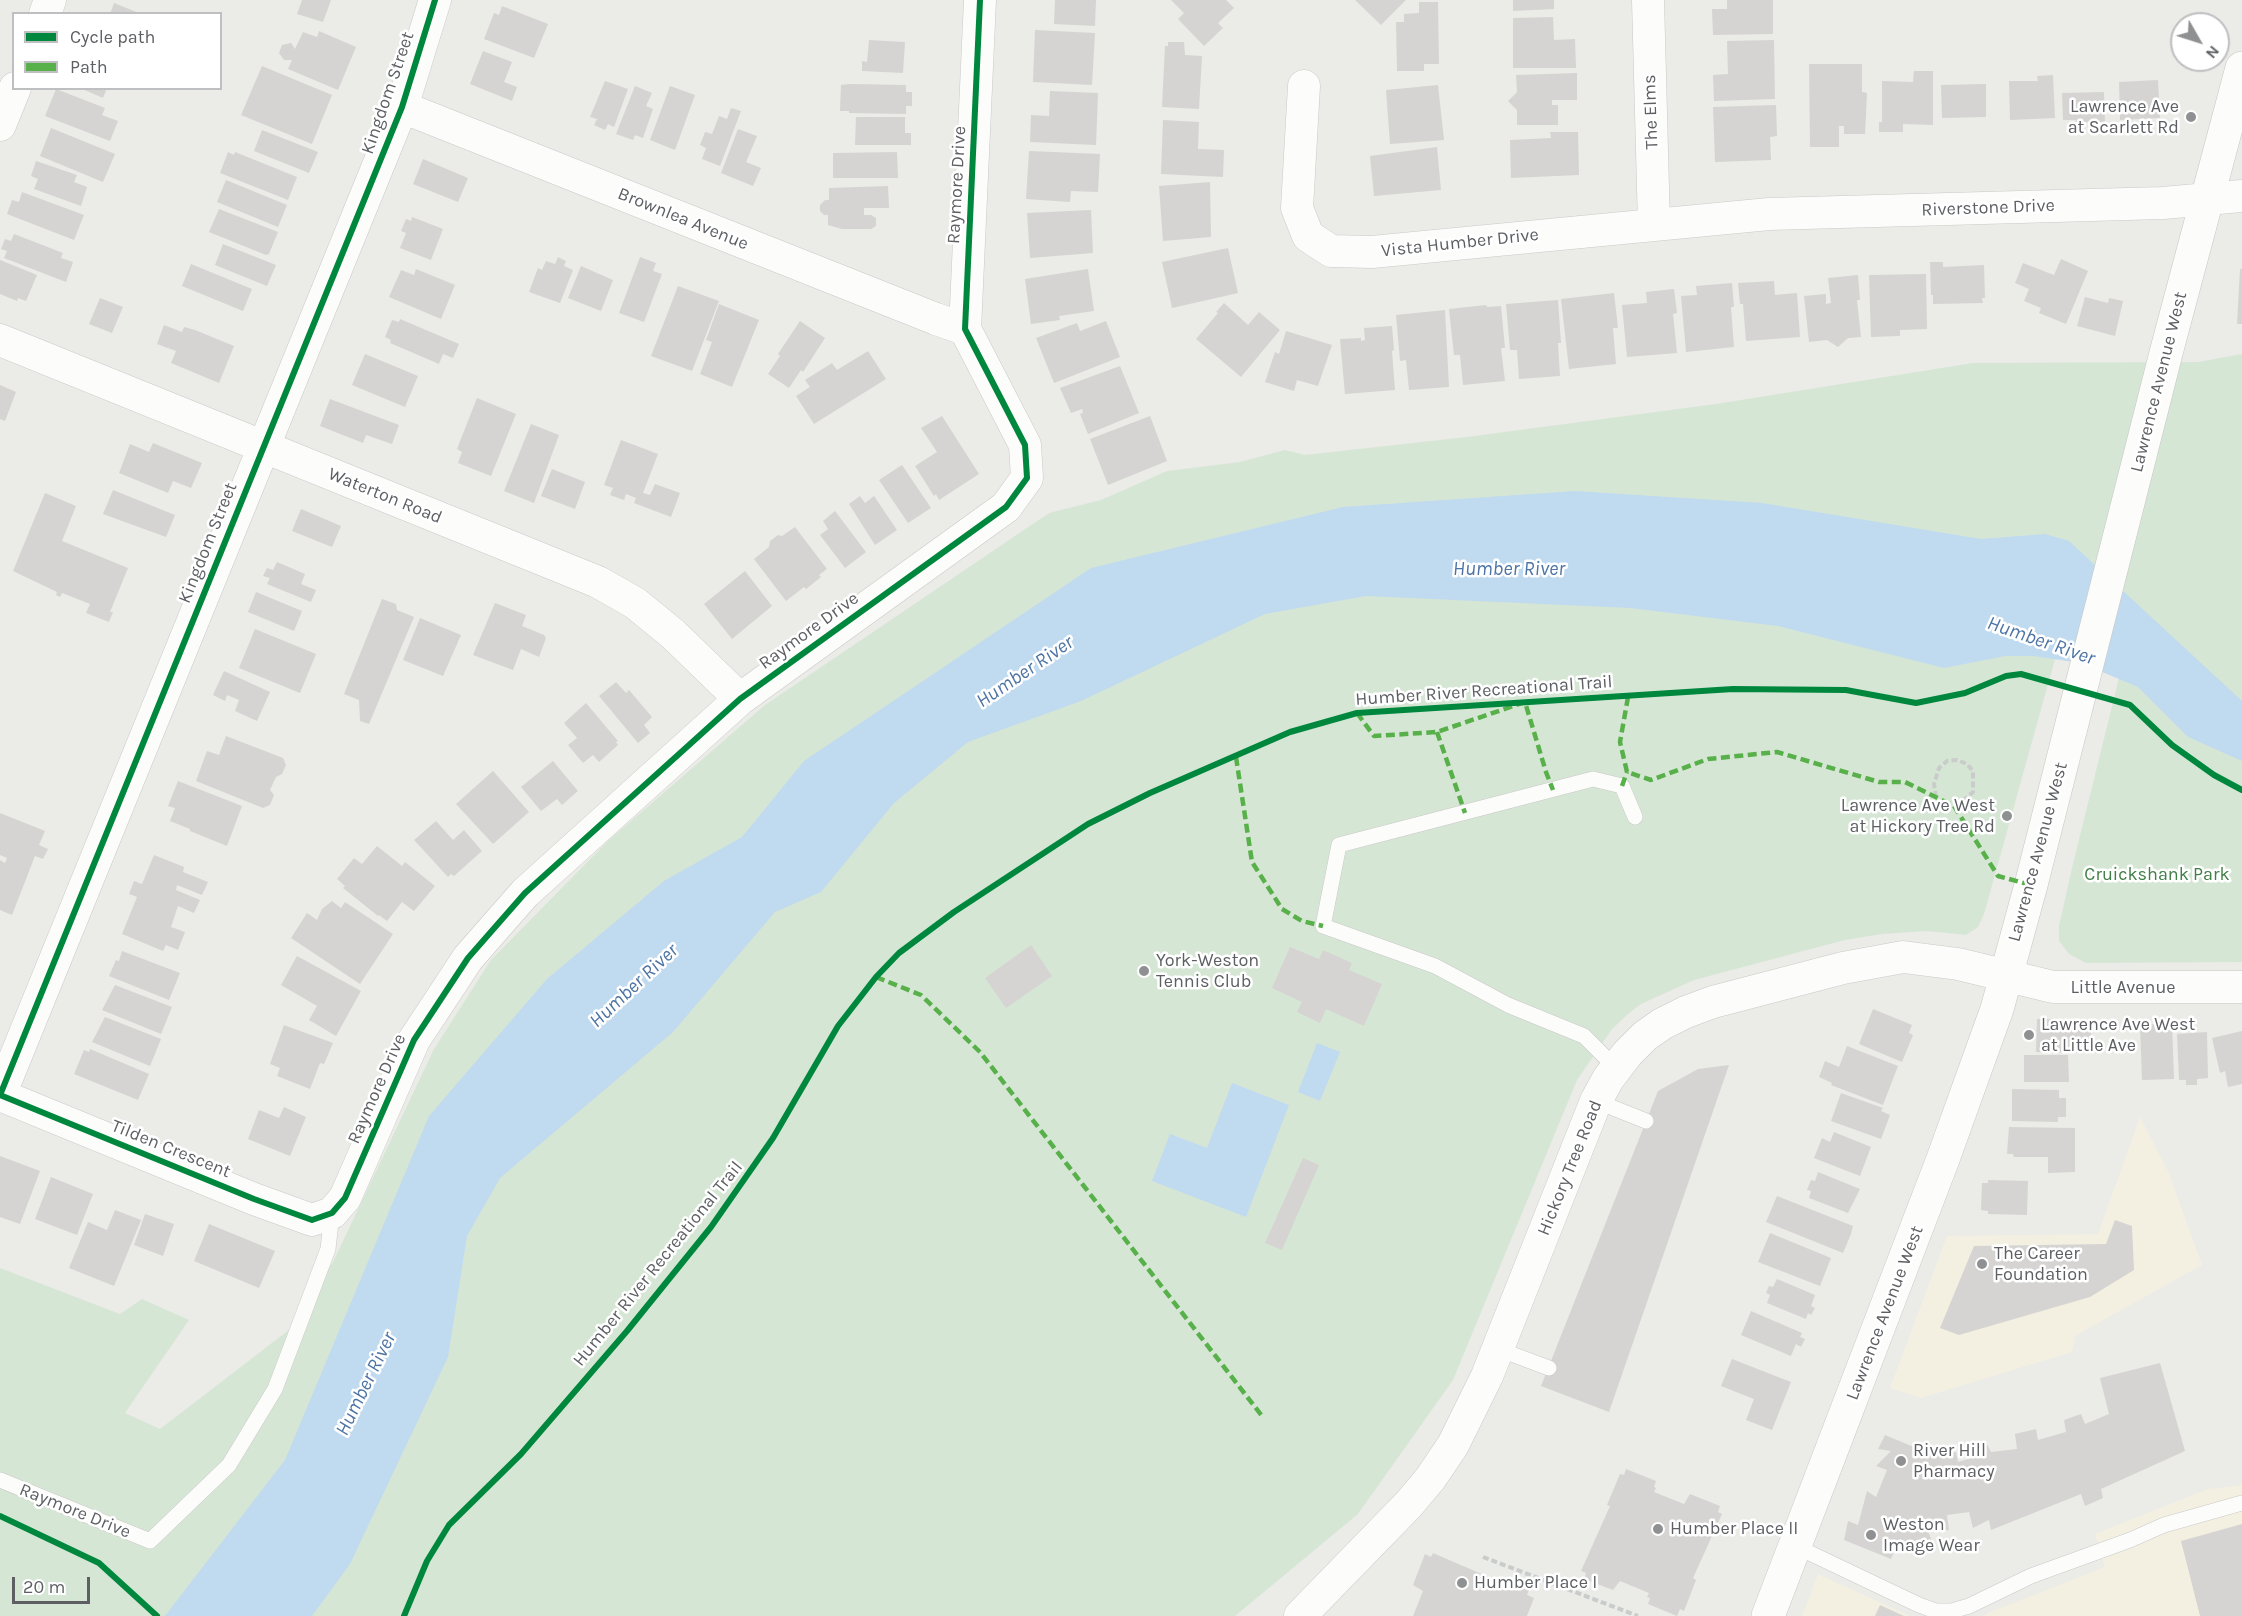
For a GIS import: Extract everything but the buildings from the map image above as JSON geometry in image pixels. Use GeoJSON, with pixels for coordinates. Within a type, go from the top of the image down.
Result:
{"type":"FeatureCollection","features":[{"type":"Feature","properties":{"kind":"main road","name":"Lawrence Avenue West"},"geometry":{"type":"LineString","coordinates":[[1768,1616],[1943,1159],[1994,1019],[2242,68]]}},
{"type":"Feature","properties":{"kind":"street","name":"Kingdom Street"},"geometry":{"type":"LineString","coordinates":[[0,1095],[402,107],[435,0]]}},
{"type":"Feature","properties":{"kind":"street","name":"Raymore Drive"},"geometry":{"type":"LineString","coordinates":[[332,1212],[345,1198],[414,1040],[468,958],[525,893],[740,699],[1006,507],[1027,478],[1025,445],[965,329],[981,0]]}},
{"type":"Feature","properties":{"kind":"street","name":"The Elms"},"geometry":{"type":"LineString","coordinates":[[1648,0],[1654,225]]}},
{"type":"Feature","properties":{"kind":"street","name":"Vista Humber Drive"},"geometry":{"type":"LineString","coordinates":[[1304,86],[1298,208],[1308,236],[1331,251],[1372,252],[1769,214]]}},
{"type":"Feature","properties":{"kind":"street"},"geometry":{"type":"LineString","coordinates":[[0,125],[14,90]]}},
{"type":"Feature","properties":{"kind":"street","name":"Brownlea Avenue"},"geometry":{"type":"LineString","coordinates":[[402,107],[936,320],[965,329]]}},
{"type":"Feature","properties":{"kind":"street","name":"Riverstone Drive"},"geometry":{"type":"LineString","coordinates":[[1769,214],[2163,203],[2242,196]]}},
{"type":"Feature","properties":{"kind":"street","name":"Waterton Road"},"geometry":{"type":"LineString","coordinates":[[0,340],[598,582],[635,603],[673,634],[740,699]]}},
{"type":"Feature","properties":{"kind":"street","name":"Hickory Tree Road"},"geometry":{"type":"LineString","coordinates":[[1300,1616],[1402,1511],[1430,1479],[1453,1445],[1467,1421],[1498,1349],[1596,1101],[1616,1067],[1645,1036],[1686,1012],[1713,1002],[1843,968],[1903,957],[1958,964],[2006,976]]}},
{"type":"Feature","properties":{"kind":"street","name":"Little Avenue"},"geometry":{"type":"LineString","coordinates":[[2006,976],[2053,987],[2070,988],[2242,987]]}},
{"type":"Feature","properties":{"kind":"street","name":"Tilden Crescent"},"geometry":{"type":"LineString","coordinates":[[0,1095],[303,1218],[312,1220],[332,1212]]}},
{"type":"Feature","properties":{"kind":"lane"},"geometry":{"type":"LineString","coordinates":[[1616,1067],[1584,1036],[1508,1005],[1436,966],[1323,926],[1339,845],[1593,779],[1622,786],[1635,817]]}},
{"type":"Feature","properties":{"kind":"lane"},"geometry":{"type":"LineString","coordinates":[[1596,1101],[1646,1121]]}},
{"type":"Feature","properties":{"kind":"lane","name":"Raymore Drive"},"geometry":{"type":"LineString","coordinates":[[0,1479],[150,1542],[229,1466],[275,1389],[328,1250],[332,1212]]}},
{"type":"Feature","properties":{"kind":"lane"},"geometry":{"type":"LineString","coordinates":[[1498,1349],[1549,1368]]}},
{"type":"Feature","properties":{"kind":"lane"},"geometry":{"type":"LineString","coordinates":[[1795,1546],[1919,1605],[1936,1611],[1952,1611],[1970,1606],[2031,1576],[2130,1540],[2164,1525],[2242,1503]]}},
{"type":"Feature","properties":{"kind":"path"},"geometry":{"type":"LineString","coordinates":[[1936,797],[1934,784],[1939,768],[1947,760],[1957,760],[1967,764],[1973,771],[1973,792],[1965,799],[1950,804]]}},
{"type":"Feature","properties":{"kind":"path"},"geometry":{"type":"LineString","coordinates":[[1483,1557],[1638,1616]]}},
{"type":"Feature","properties":{"kind":"shaded area"},"geometry":{"type":"Polygon","coordinates":[[[2140,1117],[2168,1171],[2202,1265],[2075,1336],[2072,1352],[1921,1398],[1890,1388],[1947,1236],[2098,1234],[2140,1117]]]}},
{"type":"Feature","properties":{"kind":"shaded area"},"geometry":{"type":"Polygon","coordinates":[[[2242,1485],[2242,1616],[1985,1616],[1985,1614],[2105,1567],[2095,1534],[2208,1489],[2242,1485]]]}},
{"type":"Feature","properties":{"kind":"shaded area"},"geometry":{"type":"Polygon","coordinates":[[[1818,1574],[1910,1616],[1802,1616],[1818,1574]]]}},
{"type":"Feature","properties":{"kind":"green space","name":"Cruickshank Park"},"geometry":{"type":"Polygon","coordinates":[[[2242,354],[2242,962],[2086,963],[2069,954],[2059,941],[2059,926],[2073,864],[2137,605],[2084,555],[1984,914],[1978,927],[1966,935],[1927,931],[1882,934],[1845,940],[1694,980],[1641,1004],[1628,1014],[1612,1029],[1577,1080],[1453,1380],[1358,1514],[1235,1616],[0,1616],[0,1268],[120,1314],[142,1299],[189,1320],[125,1413],[160,1429],[294,1326],[334,1260],[434,1049],[491,960],[608,841],[765,705],[1049,513],[1101,500],[1167,471],[1240,462],[1285,450],[1305,455],[1467,437],[1716,404],[1973,363],[2198,362],[2242,354]]]}},
{"type":"Feature","properties":{"kind":"water","name":"Humber River"},"geometry":{"type":"Polygon","coordinates":[[[1575,491],[1762,503],[1981,539],[2045,534],[2069,541],[2242,701],[2242,761],[2188,737],[2138,687],[2081,663],[2033,656],[2005,656],[1944,668],[1778,626],[1630,608],[1366,596],[1265,614],[1081,701],[968,742],[894,803],[821,892],[775,912],[673,1032],[500,1178],[467,1236],[448,1357],[350,1564],[312,1616],[165,1616],[285,1460],[429,1116],[547,979],[664,881],[742,837],[804,761],[1091,568],[1343,507],[1575,491]]]}},
{"type":"Feature","properties":{"kind":"water"},"geometry":{"type":"Polygon","coordinates":[[[1317,1043],[1340,1052],[1320,1101],[1298,1092],[1317,1043]]]}},
{"type":"Feature","properties":{"kind":"water"},"geometry":{"type":"Polygon","coordinates":[[[1232,1083],[1289,1105],[1246,1217],[1152,1181],[1170,1134],[1207,1148],[1232,1083]]]}},
{"type":"Feature","properties":{"kind":"marked path"},"geometry":{"type":"LineString","coordinates":[[1628,697],[1620,742],[1627,772],[1651,780],[1708,759],[1777,752],[1879,782],[1905,782],[1954,806],[1998,876],[2031,885]]}},
{"type":"Feature","properties":{"kind":"marked path"},"geometry":{"type":"LineString","coordinates":[[1357,713],[1374,736],[1437,732],[1525,702],[1553,790]]}},
{"type":"Feature","properties":{"kind":"marked path"},"geometry":{"type":"LineString","coordinates":[[1437,732],[1465,813]]}},
{"type":"Feature","properties":{"kind":"marked path"},"geometry":{"type":"LineString","coordinates":[[1236,757],[1252,862],[1282,909],[1302,921],[1323,926]]}},
{"type":"Feature","properties":{"kind":"marked path"},"geometry":{"type":"LineString","coordinates":[[1622,786],[1627,772]]}},
{"type":"Feature","properties":{"kind":"marked path"},"geometry":{"type":"LineString","coordinates":[[876,977],[921,995],[980,1052],[1262,1416]]}},
{"type":"Feature","properties":{"kind":"cycle path"},"geometry":{"type":"LineString","coordinates":[[435,0],[402,107],[0,1095],[254,1199],[312,1220],[332,1213],[345,1198],[414,1040],[468,958],[525,893],[740,699],[1006,507],[1027,478],[1025,445],[965,329],[980,0]]}},
{"type":"Feature","properties":{"kind":"cycle path","name":"Humber River Recreational Trail"},"geometry":{"type":"LineString","coordinates":[[404,1616],[427,1561],[449,1525],[521,1454],[627,1331],[711,1227],[773,1138],[838,1026],[876,977],[899,953],[954,912],[1088,824],[1150,793],[1290,732],[1357,713],[1733,689],[1846,690],[1916,703],[1965,693],[2006,676],[2021,674],[2130,705],[2172,745],[2214,775],[2242,790]]}},
{"type":"Feature","properties":{"kind":"cycle path"},"geometry":{"type":"LineString","coordinates":[[0,1516],[99,1563],[157,1616]]}},
{"type":"Feature","properties":{"kind":"place","name":"Lawrence Ave at Scarlett Rd"},"geometry":{"type":"Point","coordinates":[2191,117]}},
{"type":"Feature","properties":{"kind":"place","name":"Lawrence Ave West at Hickory Tree Rd"},"geometry":{"type":"Point","coordinates":[2007,816]}},
{"type":"Feature","properties":{"kind":"place","name":"York-Weston Tennis Club"},"geometry":{"type":"Point","coordinates":[1144,971]}},
{"type":"Feature","properties":{"kind":"place","name":"Lawrence Ave West at Little Ave"},"geometry":{"type":"Point","coordinates":[2029,1035]}},
{"type":"Feature","properties":{"kind":"place","name":"The Career Foundation"},"geometry":{"type":"Point","coordinates":[1982,1264]}},
{"type":"Feature","properties":{"kind":"place","name":"River Hill Pharmacy"},"geometry":{"type":"Point","coordinates":[1901,1461]}},
{"type":"Feature","properties":{"kind":"place","name":"Humber Place II"},"geometry":{"type":"Point","coordinates":[1658,1529]}},
{"type":"Feature","properties":{"kind":"place","name":"Weston Image Wear"},"geometry":{"type":"Point","coordinates":[1871,1535]}},
{"type":"Feature","properties":{"kind":"place","name":"Humber Place I"},"geometry":{"type":"Point","coordinates":[1462,1583]}}]}
